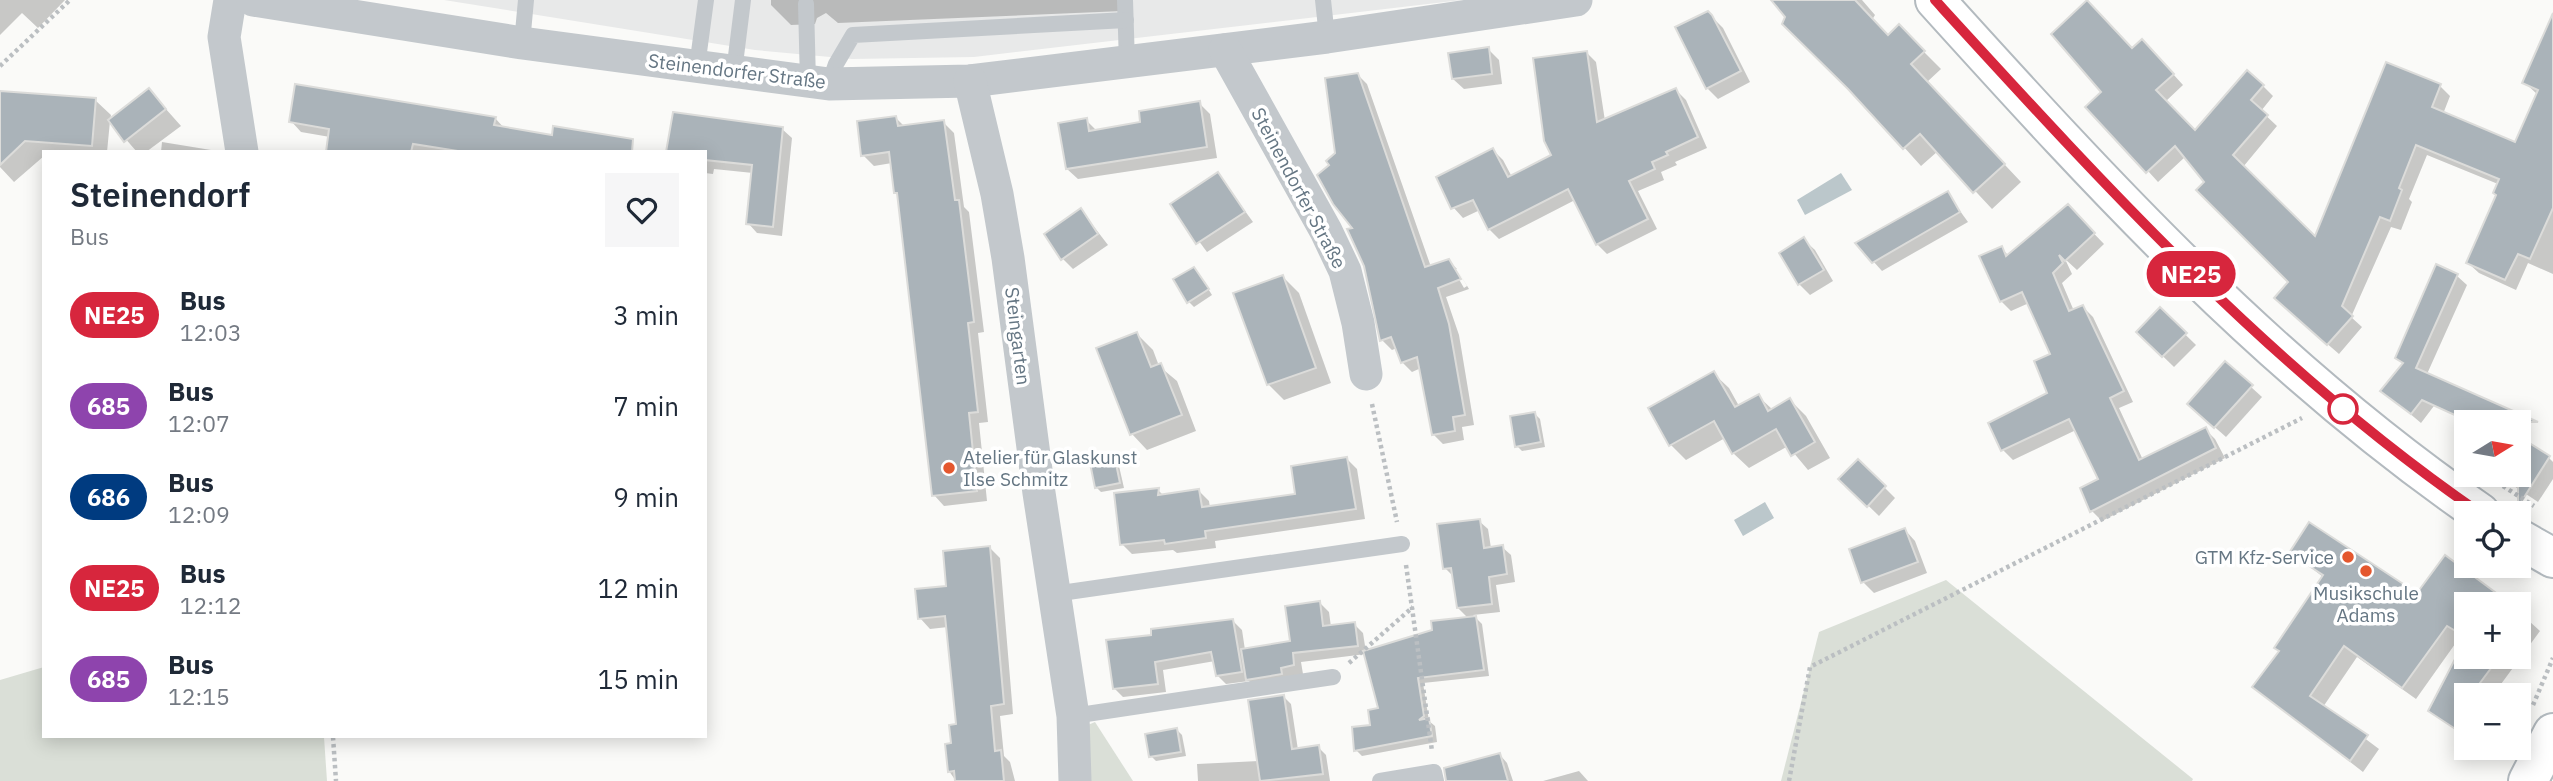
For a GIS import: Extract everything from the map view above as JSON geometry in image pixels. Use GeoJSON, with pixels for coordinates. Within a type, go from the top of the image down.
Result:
{"type":"FeatureCollection","features":[{"type":"Feature","properties":{"kind":"main road"},"geometry":{"type":"LineString","coordinates":[[1935,0],[2079,159],[2243,324],[2334,401],[2489,497]]}},
{"type":"Feature","properties":{"kind":"main road"},"geometry":{"type":"LineString","coordinates":[[2531,527],[2553,558]]}},
{"type":"Feature","properties":{"kind":"main road"},"geometry":{"type":"LineString","coordinates":[[2528,781],[2542,721]]}},
{"type":"Feature","properties":{"kind":"street"},"geometry":{"type":"LineString","coordinates":[[230,0],[224,37],[242,150]]}},
{"type":"Feature","properties":{"kind":"street","name":"Steinendorfer Straße"},"geometry":{"type":"LineString","coordinates":[[253,0],[522,43],[818,83],[970,81],[1326,37],[1576,0]]}},
{"type":"Feature","properties":{"kind":"street","name":"Steinendorfer Straße"},"geometry":{"type":"LineString","coordinates":[[1225,50],[1326,231],[1345,271],[1366,374]]}},
{"type":"Feature","properties":{"kind":"street","name":"Steingarten"},"geometry":{"type":"LineString","coordinates":[[970,81],[995,183],[1006,245],[1073,716],[1076,781]]}},
{"type":"Feature","properties":{"kind":"lane"},"geometry":{"type":"LineString","coordinates":[[522,43],[526,0]]}},
{"type":"Feature","properties":{"kind":"lane"},"geometry":{"type":"LineString","coordinates":[[697,67],[706,0]]}},
{"type":"Feature","properties":{"kind":"lane"},"geometry":{"type":"LineString","coordinates":[[734,72],[743,0]]}},
{"type":"Feature","properties":{"kind":"lane"},"geometry":{"type":"LineString","coordinates":[[1125,0],[1127,63]]}},
{"type":"Feature","properties":{"kind":"lane"},"geometry":{"type":"LineString","coordinates":[[1323,0],[1326,37]]}},
{"type":"Feature","properties":{"kind":"lane"},"geometry":{"type":"LineString","coordinates":[[806,4],[818,83]]}},
{"type":"Feature","properties":{"kind":"lane"},"geometry":{"type":"LineString","coordinates":[[818,83],[836,64],[853,35],[1126,20]]}},
{"type":"Feature","properties":{"kind":"lane"},"geometry":{"type":"LineString","coordinates":[[1054,594],[1402,544]]}},
{"type":"Feature","properties":{"kind":"lane"},"geometry":{"type":"LineString","coordinates":[[1073,716],[1333,677]]}},
{"type":"Feature","properties":{"kind":"lane"},"geometry":{"type":"LineString","coordinates":[[1381,781],[1435,777]]}},
{"type":"Feature","properties":{"kind":"path"},"geometry":{"type":"LineString","coordinates":[[0,66],[70,0]]}},
{"type":"Feature","properties":{"kind":"path"},"geometry":{"type":"LineString","coordinates":[[1366,374],[1413,607],[1435,777]]}},
{"type":"Feature","properties":{"kind":"path"},"geometry":{"type":"LineString","coordinates":[[1790,781],[1810,667],[2334,401]]}},
{"type":"Feature","properties":{"kind":"path"},"geometry":{"type":"LineString","coordinates":[[1333,677],[1413,607]]}},
{"type":"Feature","properties":{"kind":"path"},"geometry":{"type":"LineString","coordinates":[[2542,721],[2553,657]]}},
{"type":"Feature","properties":{"kind":"path"},"geometry":{"type":"LineString","coordinates":[[333,738],[336,781]]}},
{"type":"Feature","properties":{"kind":"shaded area"},"geometry":{"type":"Polygon","coordinates":[[[444,0],[1462,0],[974,57],[852,59],[755,50],[444,0]]]}},
{"type":"Feature","properties":{"kind":"shaded area"},"geometry":{"type":"Polygon","coordinates":[[[1841,173],[1852,190],[1805,215],[1797,200],[1841,173]]]}},
{"type":"Feature","properties":{"kind":"shaded area"},"geometry":{"type":"Polygon","coordinates":[[[1765,502],[1774,518],[1743,536],[1734,520],[1765,502]]]}},
{"type":"Feature","properties":{"kind":"shaded area"},"geometry":{"type":"Polygon","coordinates":[[[1946,580],[2193,779],[2192,781],[1781,781],[1819,632],[1946,580]]]}},
{"type":"Feature","properties":{"kind":"shaded area"},"geometry":{"type":"Polygon","coordinates":[[[42,668],[42,738],[324,738],[327,781],[0,781],[0,680],[42,668]]]}},
{"type":"Feature","properties":{"kind":"shaded area"},"geometry":{"type":"Polygon","coordinates":[[[1095,722],[1133,781],[1087,781],[1083,727],[1095,722]]]}},
{"type":"Feature","properties":{"kind":"building"},"geometry":{"type":"Polygon","coordinates":[[[1771,0],[1855,0],[1888,35],[1899,24],[1925,51],[1911,64],[2005,164],[1973,193],[1920,134],[1903,149],[1848,89],[1782,24],[1785,17],[1771,0]]]}},
{"type":"Feature","properties":{"kind":"building"},"geometry":{"type":"Polygon","coordinates":[[[2087,0],[2132,48],[2142,39],[2174,74],[2156,90],[2195,130],[2247,70],[2264,85],[2251,100],[2268,115],[2233,155],[2315,236],[2386,62],[2441,84],[2432,107],[2515,142],[2538,90],[2522,83],[2553,13],[2553,208],[2530,259],[2518,254],[2505,280],[2466,263],[2496,195],[2493,193],[2499,179],[2416,145],[2399,188],[2402,190],[2390,221],[2380,217],[2342,306],[2353,316],[2327,345],[2274,298],[2288,282],[2196,190],[2204,182],[2175,146],[2146,173],[2085,107],[2101,92],[2051,34],[2087,0]]]}},
{"type":"Feature","properties":{"kind":"building"},"geometry":{"type":"Polygon","coordinates":[[[1708,11],[1741,71],[1706,89],[1675,27],[1708,11]]]}},
{"type":"Feature","properties":{"kind":"building"},"geometry":{"type":"Polygon","coordinates":[[[1489,47],[1492,74],[1452,79],[1448,53],[1489,47]]]}},
{"type":"Feature","properties":{"kind":"building"},"geometry":{"type":"Polygon","coordinates":[[[1587,51],[1597,122],[1676,88],[1698,137],[1666,152],[1668,155],[1652,162],[1655,169],[1629,181],[1648,219],[1596,245],[1568,189],[1488,230],[1473,200],[1451,209],[1436,177],[1493,148],[1508,177],[1551,155],[1544,141],[1533,58],[1587,51]]]}},
{"type":"Feature","properties":{"kind":"building"},"geometry":{"type":"Polygon","coordinates":[[[1358,73],[1425,267],[1449,259],[1461,279],[1438,288],[1449,324],[1465,415],[1453,417],[1455,431],[1432,435],[1417,357],[1401,363],[1391,337],[1380,341],[1364,266],[1347,229],[1352,228],[1333,204],[1317,175],[1329,165],[1326,161],[1335,153],[1325,78],[1358,73]]]}},
{"type":"Feature","properties":{"kind":"building"},"geometry":{"type":"Polygon","coordinates":[[[295,84],[496,117],[494,125],[552,135],[553,126],[633,139],[632,150],[451,150],[413,144],[412,150],[326,150],[329,129],[289,122],[295,84]]]}},
{"type":"Feature","properties":{"kind":"building"},"geometry":{"type":"Polygon","coordinates":[[[149,88],[166,109],[124,142],[108,120],[149,88]]]}},
{"type":"Feature","properties":{"kind":"building"},"geometry":{"type":"Polygon","coordinates":[[[0,91],[96,98],[92,146],[25,141],[0,165],[0,91]]]}},
{"type":"Feature","properties":{"kind":"building"},"geometry":{"type":"Polygon","coordinates":[[[1200,101],[1207,147],[1066,169],[1058,123],[1087,118],[1089,131],[1140,122],[1139,111],[1200,101]]]}},
{"type":"Feature","properties":{"kind":"building"},"geometry":{"type":"Polygon","coordinates":[[[673,112],[783,127],[773,227],[746,224],[752,165],[707,160],[707,150],[666,150],[673,112]]]}},
{"type":"Feature","properties":{"kind":"building"},"geometry":{"type":"Polygon","coordinates":[[[896,116],[898,126],[944,120],[955,200],[959,200],[974,322],[968,323],[978,412],[969,413],[977,491],[932,496],[897,193],[894,193],[889,152],[861,156],[857,121],[896,116]]]}},
{"type":"Feature","properties":{"kind":"building"},"geometry":{"type":"Polygon","coordinates":[[[1218,172],[1245,212],[1196,244],[1170,204],[1218,172]]]}},
{"type":"Feature","properties":{"kind":"building"},"geometry":{"type":"Polygon","coordinates":[[[1948,191],[1960,212],[1872,263],[1855,243],[1948,191]]]}},
{"type":"Feature","properties":{"kind":"building"},"geometry":{"type":"Polygon","coordinates":[[[2068,204],[2095,233],[2065,261],[2059,255],[2063,263],[2053,273],[2069,311],[2083,305],[2124,391],[2110,398],[2139,460],[2206,427],[2216,448],[2090,512],[2080,488],[2098,479],[2069,419],[2001,451],[1988,423],[2047,393],[2034,361],[2050,354],[2022,292],[2000,302],[1979,256],[2002,246],[2006,256],[2068,204]]]}},
{"type":"Feature","properties":{"kind":"building"},"geometry":{"type":"Polygon","coordinates":[[[1081,208],[1098,234],[1061,260],[1044,234],[1081,208]]]}},
{"type":"Feature","properties":{"kind":"building"},"geometry":{"type":"Polygon","coordinates":[[[1804,237],[1824,270],[1798,285],[1779,253],[1804,237]]]}},
{"type":"Feature","properties":{"kind":"building"},"geometry":{"type":"Polygon","coordinates":[[[2436,264],[2458,274],[2416,368],[2511,410],[2454,410],[2454,415],[2422,400],[2411,414],[2380,391],[2403,363],[2395,358],[2436,264]]]}},
{"type":"Feature","properties":{"kind":"building"},"geometry":{"type":"Polygon","coordinates":[[[1194,267],[1209,289],[1187,303],[1173,279],[1194,267]]]}},
{"type":"Feature","properties":{"kind":"building"},"geometry":{"type":"Polygon","coordinates":[[[1283,275],[1316,368],[1267,385],[1233,293],[1283,275]]]}},
{"type":"Feature","properties":{"kind":"building"},"geometry":{"type":"Polygon","coordinates":[[[2160,307],[2187,333],[2162,357],[2136,332],[2160,307]]]}},
{"type":"Feature","properties":{"kind":"building"},"geometry":{"type":"Polygon","coordinates":[[[1137,332],[1151,367],[1161,363],[1182,415],[1130,435],[1096,348],[1137,332]]]}},
{"type":"Feature","properties":{"kind":"building"},"geometry":{"type":"Polygon","coordinates":[[[2225,361],[2253,385],[2214,428],[2187,404],[2225,361]]]}},
{"type":"Feature","properties":{"kind":"building"},"geometry":{"type":"Polygon","coordinates":[[[1714,371],[1735,407],[1759,394],[1768,411],[1790,398],[1815,442],[1791,456],[1776,429],[1732,454],[1714,421],[1669,446],[1648,408],[1714,371]]]}},
{"type":"Feature","properties":{"kind":"building"},"geometry":{"type":"Polygon","coordinates":[[[1535,412],[1541,442],[1515,447],[1510,416],[1535,412]]]}},
{"type":"Feature","properties":{"kind":"building"},"geometry":{"type":"Polygon","coordinates":[[[2531,444],[2550,456],[2531,486],[2531,444]]]}},
{"type":"Feature","properties":{"kind":"building"},"geometry":{"type":"Polygon","coordinates":[[[1347,457],[1356,509],[1205,531],[1206,538],[1165,544],[1164,540],[1120,545],[1114,493],[1159,488],[1158,495],[1199,489],[1202,507],[1295,494],[1291,466],[1347,457]]]}},
{"type":"Feature","properties":{"kind":"building"},"geometry":{"type":"Polygon","coordinates":[[[1115,459],[1120,483],[1095,488],[1090,463],[1115,459]]]}},
{"type":"Feature","properties":{"kind":"building"},"geometry":{"type":"Polygon","coordinates":[[[1858,459],[1886,486],[1867,507],[1838,479],[1858,459]]]}},
{"type":"Feature","properties":{"kind":"building"},"geometry":{"type":"Polygon","coordinates":[[[2518,487],[2531,487],[2522,501],[2518,501],[2518,487]]]}},
{"type":"Feature","properties":{"kind":"building"},"geometry":{"type":"Polygon","coordinates":[[[1480,519],[1484,548],[1503,545],[1507,574],[1489,577],[1492,604],[1457,608],[1451,568],[1443,569],[1437,524],[1480,519]]]}},
{"type":"Feature","properties":{"kind":"building"},"geometry":{"type":"Polygon","coordinates":[[[2309,522],[2417,593],[2445,555],[2454,562],[2454,578],[2476,578],[2495,592],[2454,592],[2454,630],[2447,626],[2402,688],[2344,646],[2310,696],[2368,735],[2350,761],[2252,687],[2279,651],[2274,648],[2323,575],[2289,553],[2309,522]]]}},
{"type":"Feature","properties":{"kind":"building"},"geometry":{"type":"Polygon","coordinates":[[[1905,528],[1918,562],[1861,583],[1849,549],[1905,528]]]}},
{"type":"Feature","properties":{"kind":"building"},"geometry":{"type":"Polygon","coordinates":[[[990,546],[1004,704],[991,706],[995,751],[1001,750],[1004,781],[955,781],[954,771],[948,772],[945,744],[951,743],[949,725],[956,724],[945,616],[918,619],[915,589],[946,586],[943,551],[990,546]]]}},
{"type":"Feature","properties":{"kind":"building"},"geometry":{"type":"Polygon","coordinates":[[[1320,601],[1323,626],[1355,622],[1358,646],[1293,653],[1294,665],[1281,668],[1282,674],[1246,680],[1241,649],[1290,641],[1285,606],[1320,601]]]}},
{"type":"Feature","properties":{"kind":"building"},"geometry":{"type":"Polygon","coordinates":[[[1476,616],[1484,670],[1418,678],[1424,716],[1419,720],[1429,718],[1432,736],[1354,751],[1352,727],[1370,725],[1368,710],[1378,708],[1363,651],[1432,630],[1431,621],[1476,616]]]}},
{"type":"Feature","properties":{"kind":"building"},"geometry":{"type":"Polygon","coordinates":[[[1233,619],[1242,672],[1216,676],[1211,652],[1155,662],[1158,684],[1113,689],[1106,640],[1151,635],[1151,629],[1233,619]]]}},
{"type":"Feature","properties":{"kind":"building"},"geometry":{"type":"Polygon","coordinates":[[[2454,661],[2454,669],[2490,669],[2480,683],[2454,683],[2454,728],[2428,711],[2454,661]]]}},
{"type":"Feature","properties":{"kind":"building"},"geometry":{"type":"Polygon","coordinates":[[[1284,695],[1292,749],[1319,745],[1323,774],[1260,781],[1248,700],[1284,695]]]}},
{"type":"Feature","properties":{"kind":"building"},"geometry":{"type":"Polygon","coordinates":[[[1177,728],[1181,752],[1149,757],[1145,734],[1177,728]]]}},
{"type":"Feature","properties":{"kind":"building"},"geometry":{"type":"Polygon","coordinates":[[[1500,753],[1508,781],[1446,781],[1444,768],[1500,753]]]}},
{"type":"Feature","properties":{"kind":"bus line","name":"NE25"},"geometry":{"type":"LineString","coordinates":[[1935,0],[2079,159],[2243,324],[2348,413],[2463,501]]}},
{"type":"Feature","properties":{"kind":"place","name":"Atelier für Glaskunst Ilse Schmitz"},"geometry":{"type":"Point","coordinates":[949,468]}},
{"type":"Feature","properties":{"kind":"place","name":"GTM Kfz-Service"},"geometry":{"type":"Point","coordinates":[2348,557]}},
{"type":"Feature","properties":{"kind":"place","name":"Musikschule Adams"},"geometry":{"type":"Point","coordinates":[2366,571]}}]}
